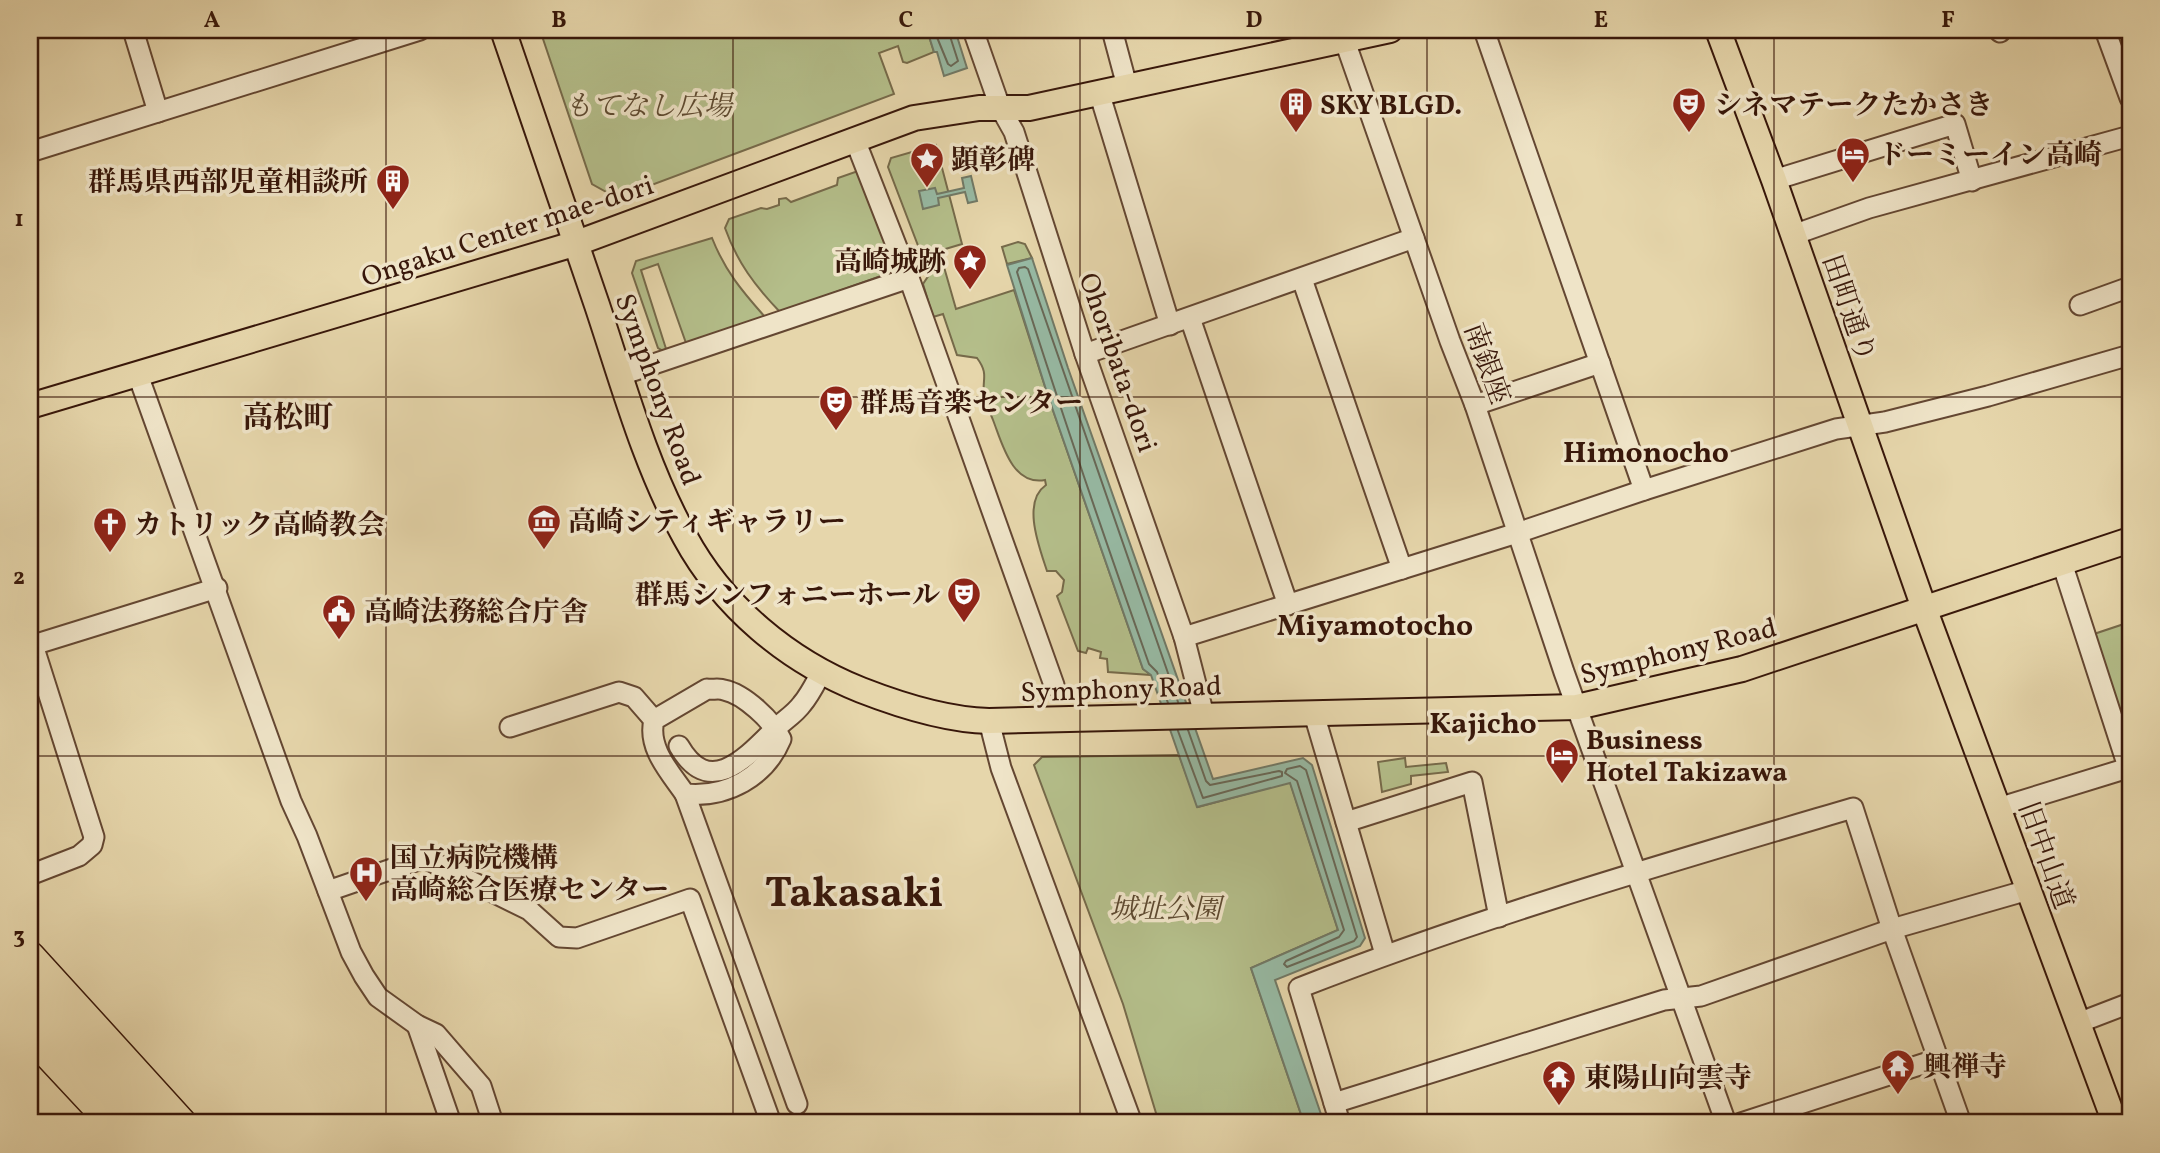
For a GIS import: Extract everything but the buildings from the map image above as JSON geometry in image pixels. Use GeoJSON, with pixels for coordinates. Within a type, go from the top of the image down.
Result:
{"type":"FeatureCollection","features":[{"type":"Feature","properties":{"kind":"highway"},"geometry":{"type":"LineString","coordinates":[[30,957],[181,1123]]}},
{"type":"Feature","properties":{"kind":"highway"},"geometry":{"type":"LineString","coordinates":[[30,996],[150,1123]]}},
{"type":"Feature","properties":{"kind":"highway"},"geometry":{"type":"LineString","coordinates":[[30,1034],[113,1123]]}},
{"type":"Feature","properties":{"kind":"highway"},"geometry":{"type":"LineString","coordinates":[[30,1062],[64,1096],[97,1123]]}},
{"type":"Feature","properties":{"kind":"main road","name":"Symphony Road"},"geometry":{"type":"LineString","coordinates":[[503,30],[646,450],[686,539],[725,594],[771,639],[841,682],[883,699],[965,720],[989,721],[1577,707],[1742,669],[2130,540]]}},
{"type":"Feature","properties":{"kind":"main road","name":"Ongaku Center mae-dori"},"geometry":{"type":"LineString","coordinates":[[30,406],[577,243],[914,118],[1000,107],[1029,108],[1342,35],[1390,30]]}},
{"type":"Feature","properties":{"kind":"main road","name":"田町通り"},"geometry":{"type":"LineString","coordinates":[[1717,30],[1774,180],[1924,608]]}},
{"type":"Feature","properties":{"kind":"main road","name":"旧中山道"},"geometry":{"type":"LineString","coordinates":[[1924,608],[2115,1123]]}},
{"type":"Feature","properties":{"kind":"street"},"geometry":{"type":"LineString","coordinates":[[132,30],[158,112]]}},
{"type":"Feature","properties":{"kind":"street"},"geometry":{"type":"LineString","coordinates":[[30,152],[420,30]]}},
{"type":"Feature","properties":{"kind":"street","name":"Ohoribata-dori"},"geometry":{"type":"LineString","coordinates":[[973,30],[1000,107],[1014,132],[1085,355],[1184,637],[1204,715]]}},
{"type":"Feature","properties":{"kind":"street"},"geometry":{"type":"LineString","coordinates":[[1112,30],[1127,86]]}},
{"type":"Feature","properties":{"kind":"street"},"geometry":{"type":"LineString","coordinates":[[1484,30],[1644,490]]}},
{"type":"Feature","properties":{"kind":"street"},"geometry":{"type":"LineString","coordinates":[[2105,30],[2130,98]]}},
{"type":"Feature","properties":{"kind":"street","name":"南銀座"},"geometry":{"type":"LineString","coordinates":[[1342,35],[1475,404],[1577,707],[1726,1123]]}},
{"type":"Feature","properties":{"kind":"street"},"geometry":{"type":"LineString","coordinates":[[1099,92],[1170,325]]}},
{"type":"Feature","properties":{"kind":"street"},"geometry":{"type":"LineString","coordinates":[[1774,180],[1955,124],[1972,181]]}},
{"type":"Feature","properties":{"kind":"street"},"geometry":{"type":"LineString","coordinates":[[1793,234],[1869,208],[2130,136]]}},
{"type":"Feature","properties":{"kind":"street"},"geometry":{"type":"LineString","coordinates":[[855,140],[909,278],[1054,685]]}},
{"type":"Feature","properties":{"kind":"street"},"geometry":{"type":"LineString","coordinates":[[1085,355],[1414,238]]}},
{"type":"Feature","properties":{"kind":"street"},"geometry":{"type":"LineString","coordinates":[[621,375],[909,278]]}},
{"type":"Feature","properties":{"kind":"street"},"geometry":{"type":"LineString","coordinates":[[1303,279],[1402,569]]}},
{"type":"Feature","properties":{"kind":"street"},"geometry":{"type":"LineString","coordinates":[[2080,305],[2130,287]]}},
{"type":"Feature","properties":{"kind":"street"},"geometry":{"type":"LineString","coordinates":[[1190,318],[1288,605]]}},
{"type":"Feature","properties":{"kind":"street"},"geometry":{"type":"LineString","coordinates":[[1184,637],[1517,533],[1836,429],[1860,427],[1988,396],[2130,355]]}},
{"type":"Feature","properties":{"kind":"street"},"geometry":{"type":"LineString","coordinates":[[1475,404],[1600,363]]}},
{"type":"Feature","properties":{"kind":"street"},"geometry":{"type":"LineString","coordinates":[[138,375],[291,801],[351,952],[378,997],[417,1025],[436,1034],[481,1086],[493,1123]]}},
{"type":"Feature","properties":{"kind":"street"},"geometry":{"type":"LineString","coordinates":[[1998,808],[2129,770],[2062,563]]}},
{"type":"Feature","properties":{"kind":"street"},"geometry":{"type":"LineString","coordinates":[[30,876],[79,856],[92,845],[94,837],[31,645],[217,589]]}},
{"type":"Feature","properties":{"kind":"street"},"geometry":{"type":"LineString","coordinates":[[679,746],[687,759],[705,771],[724,771],[746,759],[802,705],[822,671]]}},
{"type":"Feature","properties":{"kind":"street"},"geometry":{"type":"LineString","coordinates":[[685,794],[698,795],[718,791],[747,781],[773,757],[781,739],[776,728],[741,698],[724,690],[707,690],[665,711],[654,720],[650,734],[661,759],[685,794],[797,1104]]}},
{"type":"Feature","properties":{"kind":"street"},"geometry":{"type":"LineString","coordinates":[[510,727],[619,692],[634,697],[654,720]]}},
{"type":"Feature","properties":{"kind":"street"},"geometry":{"type":"LineString","coordinates":[[1314,714],[1385,954]]}},
{"type":"Feature","properties":{"kind":"street"},"geometry":{"type":"LineString","coordinates":[[989,721],[1001,768],[1132,1123]]}},
{"type":"Feature","properties":{"kind":"street"},"geometry":{"type":"LineString","coordinates":[[1346,822],[1472,782],[1499,917]]}},
{"type":"Feature","properties":{"kind":"street"},"geometry":{"type":"LineString","coordinates":[[1340,1123],[1299,988],[1385,954],[1636,872],[1853,808],[1892,929],[1961,1123]]}},
{"type":"Feature","properties":{"kind":"street"},"geometry":{"type":"LineString","coordinates":[[328,891],[424,858],[529,910],[559,937],[577,938],[690,899],[771,1123]]}},
{"type":"Feature","properties":{"kind":"street"},"geometry":{"type":"LineString","coordinates":[[1334,1103],[1664,1000],[1701,996],[1892,929],[2028,890]]}},
{"type":"Feature","properties":{"kind":"street"},"geometry":{"type":"LineString","coordinates":[[2078,1023],[2130,1003]]}},
{"type":"Feature","properties":{"kind":"street"},"geometry":{"type":"LineString","coordinates":[[417,1025],[451,1123]]}},
{"type":"Feature","properties":{"kind":"street"},"geometry":{"type":"LineString","coordinates":[[1741,1123],[1938,1059]]}},
{"type":"Feature","properties":{"kind":"green space","name":"もてなし広場"},"geometry":{"type":"Polygon","coordinates":[[[540,30],[927,30],[934,52],[907,63],[903,62],[898,46],[879,53],[894,94],[617,198],[592,184],[540,30]]]}},
{"type":"Feature","properties":{"kind":"green space"},"geometry":{"type":"Polygon","coordinates":[[[936,145],[962,244],[922,256],[888,167],[891,158],[936,145]]]}},
{"type":"Feature","properties":{"kind":"green space"},"geometry":{"type":"Polygon","coordinates":[[[858,171],[895,271],[780,312],[741,263],[725,228],[729,219],[779,205],[779,199],[786,198],[791,202],[837,185],[838,178],[858,171]]]}},
{"type":"Feature","properties":{"kind":"green space"},"geometry":{"type":"Polygon","coordinates":[[[712,238],[735,280],[765,317],[686,343],[658,264],[641,270],[668,355],[665,357],[663,351],[658,348],[632,273],[636,261],[712,238]]]}},
{"type":"Feature","properties":{"kind":"green space"},"geometry":{"type":"Polygon","coordinates":[[[1018,242],[1025,244],[1032,258],[1007,264],[1002,247],[1018,242]]]}},
{"type":"Feature","properties":{"kind":"green space"},"geometry":{"type":"Polygon","coordinates":[[[944,267],[956,309],[1014,290],[1143,669],[1151,675],[1108,672],[1107,659],[1100,658],[1101,652],[1088,648],[1086,653],[1078,651],[1057,596],[1062,592],[1064,580],[1056,571],[1047,571],[1034,526],[1035,503],[1046,485],[1045,480],[1034,480],[1016,470],[1000,440],[985,401],[984,372],[981,364],[977,358],[957,355],[943,314],[933,317],[923,284],[931,272],[944,267]]]}},
{"type":"Feature","properties":{"kind":"green space"},"geometry":{"type":"Polygon","coordinates":[[[2130,622],[2130,750],[2094,634],[2130,622]]]}},
{"type":"Feature","properties":{"kind":"green space","name":"城址公園"},"geometry":{"type":"Polygon","coordinates":[[[1179,755],[1198,807],[1290,782],[1338,930],[1251,968],[1304,1123],[1159,1123],[1123,1004],[1034,765],[1042,757],[1179,755]]]}},
{"type":"Feature","properties":{"kind":"green space"},"geometry":{"type":"Polygon","coordinates":[[[1405,758],[1406,767],[1446,763],[1448,772],[1411,776],[1411,784],[1382,792],[1378,762],[1405,758]]]}},
{"type":"Feature","properties":{"kind":"water"},"geometry":{"type":"Polygon","coordinates":[[[927,30],[955,30],[967,68],[944,76],[927,30]]]}},
{"type":"Feature","properties":{"kind":"water"},"geometry":{"type":"Polygon","coordinates":[[[971,176],[977,201],[968,203],[965,192],[938,198],[939,205],[923,209],[919,191],[935,188],[937,194],[964,188],[962,178],[971,176]]]}},
{"type":"Feature","properties":{"kind":"water"},"geometry":{"type":"Polygon","coordinates":[[[1032,258],[1213,779],[1303,758],[1312,765],[1365,938],[1360,946],[1275,980],[1324,1123],[1304,1123],[1251,968],[1338,930],[1290,783],[1197,807],[1151,675],[1143,669],[1048,396],[1007,265],[1032,258]]]}},
{"type":"Feature","properties":{"kind":"place","name":"SKY BLGD."},"geometry":{"type":"Point","coordinates":[1296,134]}},
{"type":"Feature","properties":{"kind":"place","name":"シネマテークたかさき"},"geometry":{"type":"Point","coordinates":[1689,134]}},
{"type":"Feature","properties":{"kind":"place","name":"ドーミーイン高崎"},"geometry":{"type":"Point","coordinates":[1853,184]}},
{"type":"Feature","properties":{"kind":"place","name":"顕彰碑"},"geometry":{"type":"Point","coordinates":[927,189]}},
{"type":"Feature","properties":{"kind":"place","name":"群馬県西部児童相談所"},"geometry":{"type":"Point","coordinates":[393,211]}},
{"type":"Feature","properties":{"kind":"place","name":"高崎城跡"},"geometry":{"type":"Point","coordinates":[970,291]}},
{"type":"Feature","properties":{"kind":"place","name":"群馬音楽センター"},"geometry":{"type":"Point","coordinates":[836,432]}},
{"type":"Feature","properties":{"kind":"place","name":"高崎シティギャラリー"},"geometry":{"type":"Point","coordinates":[544,551]}},
{"type":"Feature","properties":{"kind":"place","name":"カトリック高崎教会"},"geometry":{"type":"Point","coordinates":[110,554]}},
{"type":"Feature","properties":{"kind":"place","name":"群馬シンフォニーホール"},"geometry":{"type":"Point","coordinates":[964,624]}},
{"type":"Feature","properties":{"kind":"place","name":"高崎法務総合庁舎"},"geometry":{"type":"Point","coordinates":[339,641]}},
{"type":"Feature","properties":{"kind":"place","name":"Business Hotel Takizawa"},"geometry":{"type":"Point","coordinates":[1562,785]}},
{"type":"Feature","properties":{"kind":"place","name":"国立病院機構 高崎総合医療センター"},"geometry":{"type":"Point","coordinates":[366,903]}},
{"type":"Feature","properties":{"kind":"place","name":"興禅寺"},"geometry":{"type":"Point","coordinates":[1898,1096]}},
{"type":"Feature","properties":{"kind":"place","name":"東陽山向雲寺"},"geometry":{"type":"Point","coordinates":[1559,1107]}},
{"type":"Feature","properties":{"kind":"district","name":"高松町"},"geometry":{"type":"Point","coordinates":[288,417]}},
{"type":"Feature","properties":{"kind":"district","name":"Himonocho"},"geometry":{"type":"Point","coordinates":[1646,452]}},
{"type":"Feature","properties":{"kind":"district","name":"Miyamotocho"},"geometry":{"type":"Point","coordinates":[1375,625]}},
{"type":"Feature","properties":{"kind":"district","name":"Kajicho"},"geometry":{"type":"Point","coordinates":[1483,723]}},
{"type":"Feature","properties":{"kind":"district","name":"Takasaki"},"geometry":{"type":"Point","coordinates":[854,891]}}]}
